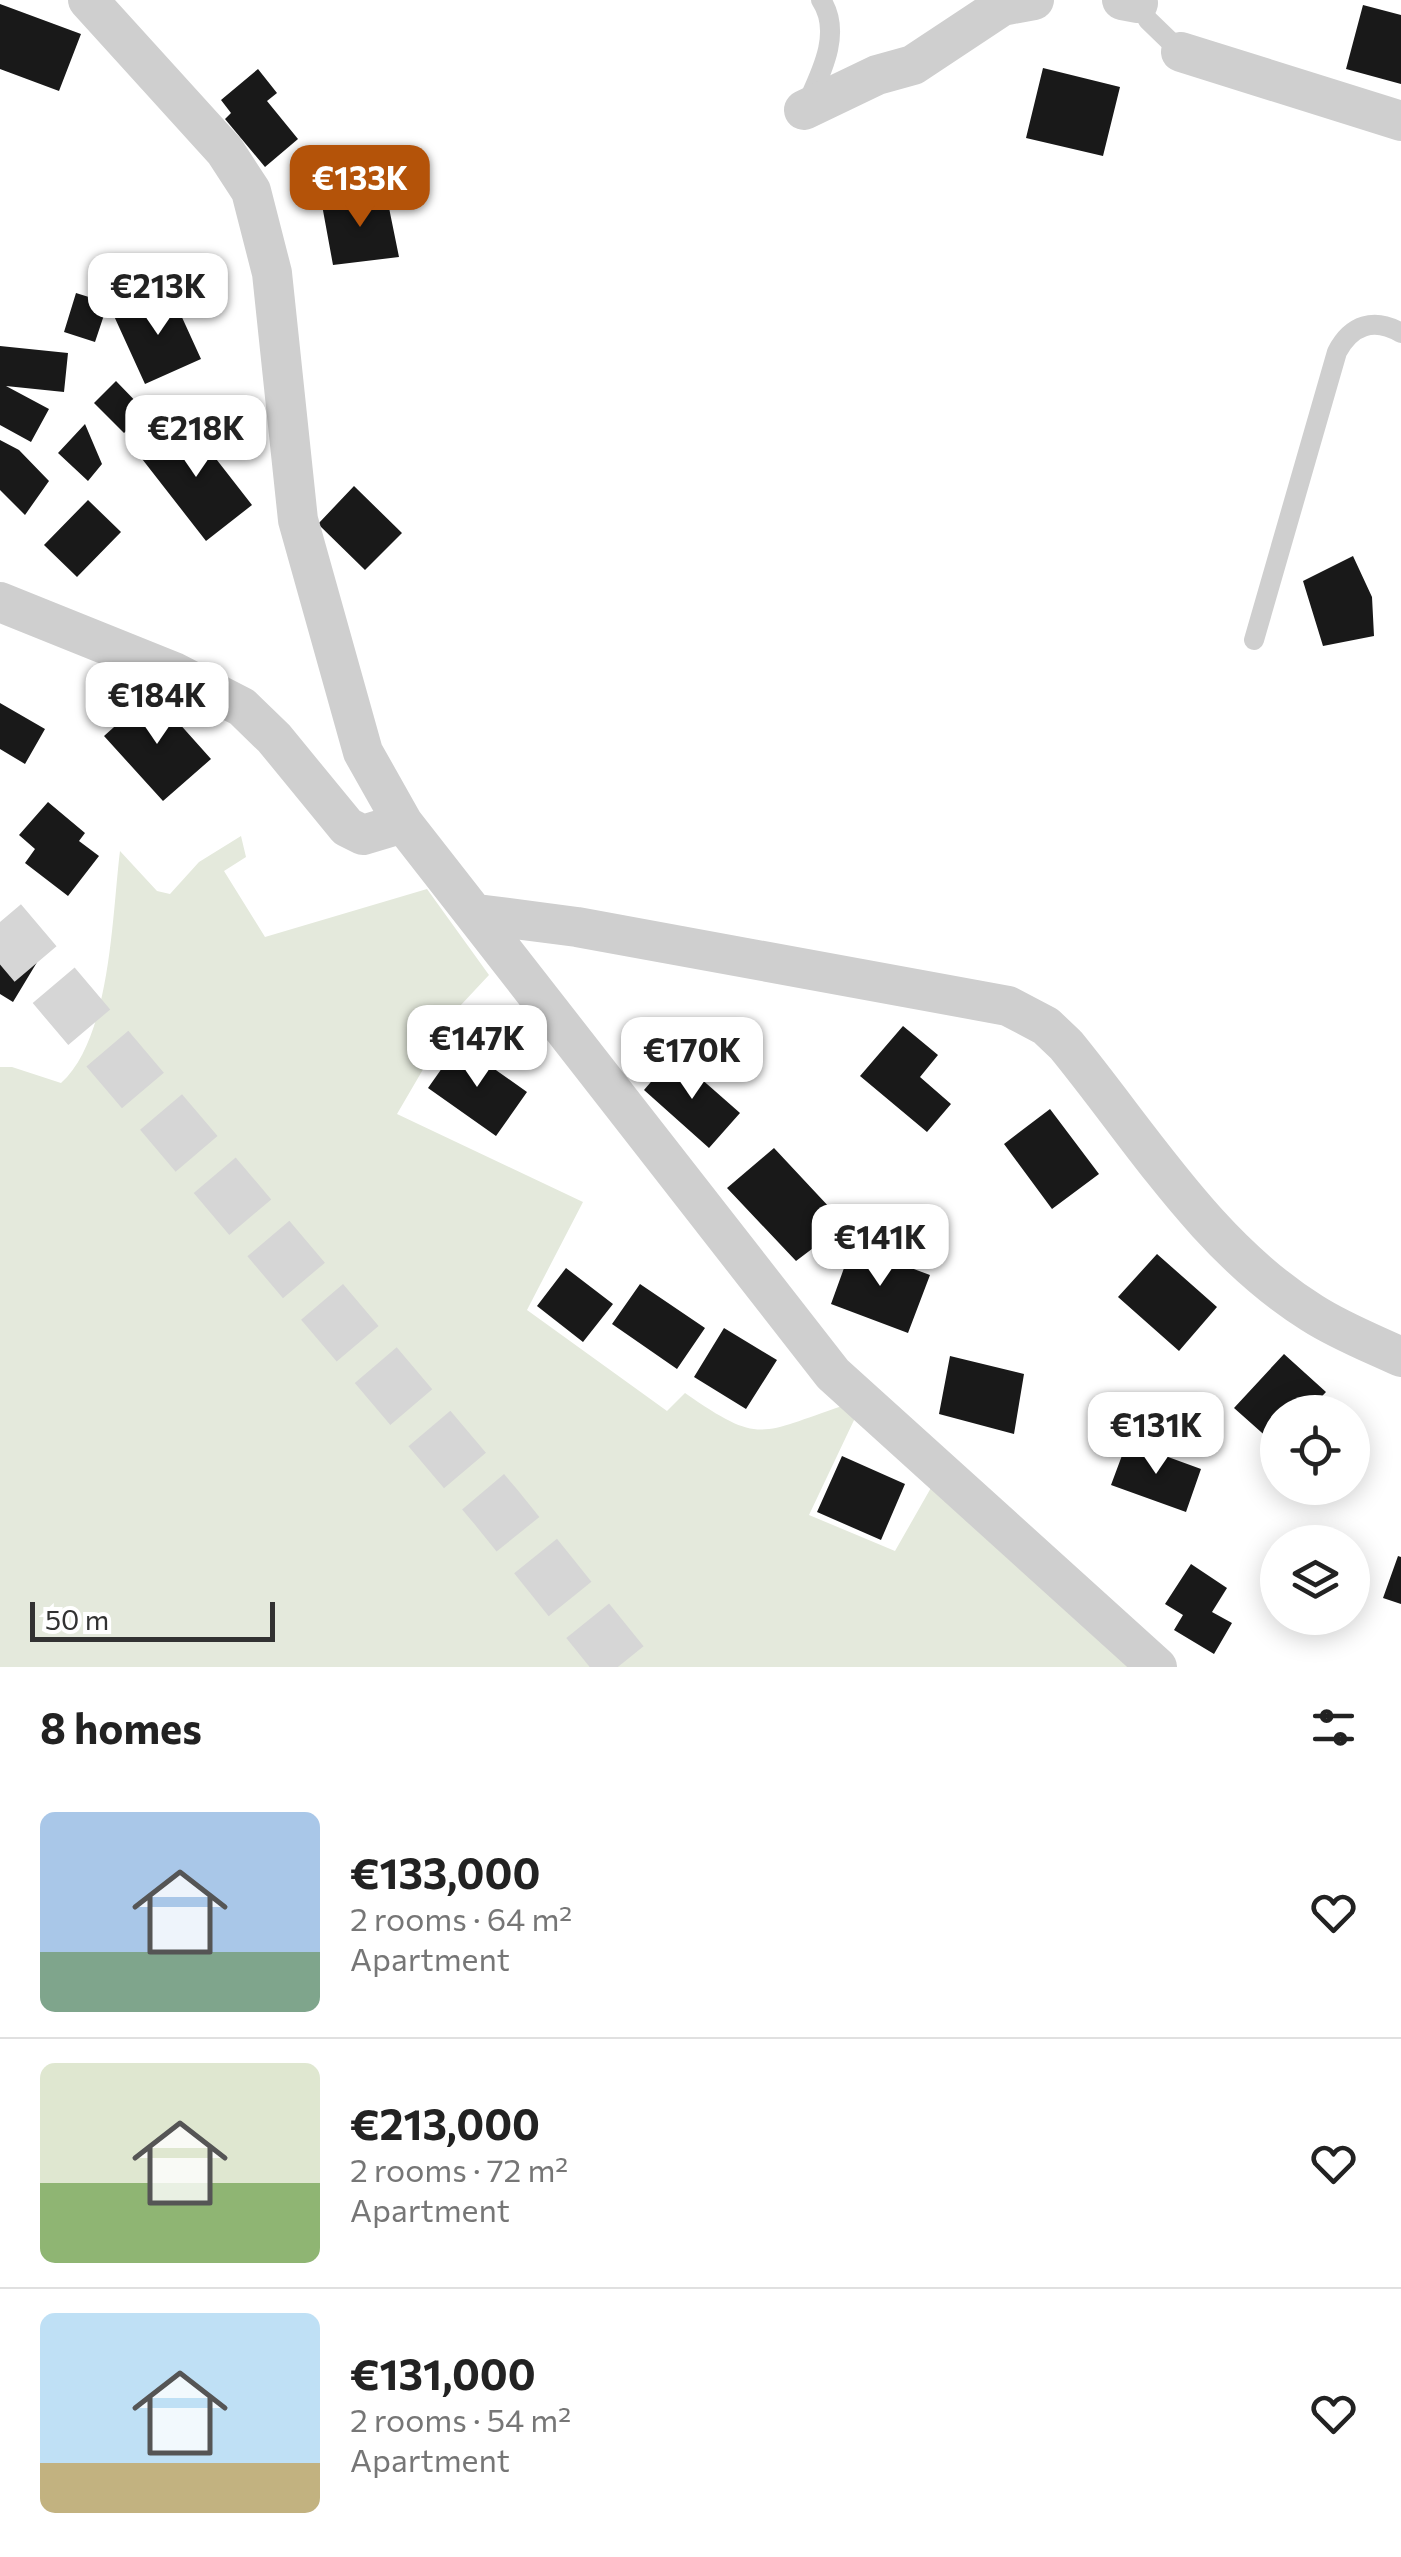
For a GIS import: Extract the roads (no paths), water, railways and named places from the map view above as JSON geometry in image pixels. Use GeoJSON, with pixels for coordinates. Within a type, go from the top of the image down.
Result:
{"type":"FeatureCollection","features":[{"type":"Feature","properties":{"kind":"street"},"geometry":{"type":"LineString","coordinates":[[88,0],[225,150],[251,192],[272,273],[298,520],[363,752],[403,823],[833,1374],[1157,1667]]}},
{"type":"Feature","properties":{"kind":"street"},"geometry":{"type":"LineString","coordinates":[[804,110],[876,76],[914,65],[1002,6],[1034,0]]}},
{"type":"Feature","properties":{"kind":"street"},"geometry":{"type":"LineString","coordinates":[[1181,52],[1401,121]]}},
{"type":"Feature","properties":{"kind":"street"},"geometry":{"type":"LineString","coordinates":[[0,602],[174,672],[242,707],[274,738],[347,827],[364,834],[403,823]]}},
{"type":"Feature","properties":{"kind":"street"},"geometry":{"type":"LineString","coordinates":[[477,914],[577,928],[1008,1006],[1046,1026],[1066,1045],[1197,1211],[1260,1276],[1312,1313],[1401,1357]]}},
{"type":"Feature","properties":{"kind":"lane"},"geometry":{"type":"LineString","coordinates":[[804,110],[823,68],[831,32],[821,0]]}},
{"type":"Feature","properties":{"kind":"lane"},"geometry":{"type":"LineString","coordinates":[[1132,1],[1181,52]]}},
{"type":"Feature","properties":{"kind":"lane"},"geometry":{"type":"LineString","coordinates":[[1254,640],[1337,352],[1346,334],[1364,324],[1389,326],[1401,333]]}},
{"type":"Feature","properties":{"kind":"tunnel"},"geometry":{"type":"LineString","coordinates":[[0,922],[496,1507],[625,1667]]}}]}
